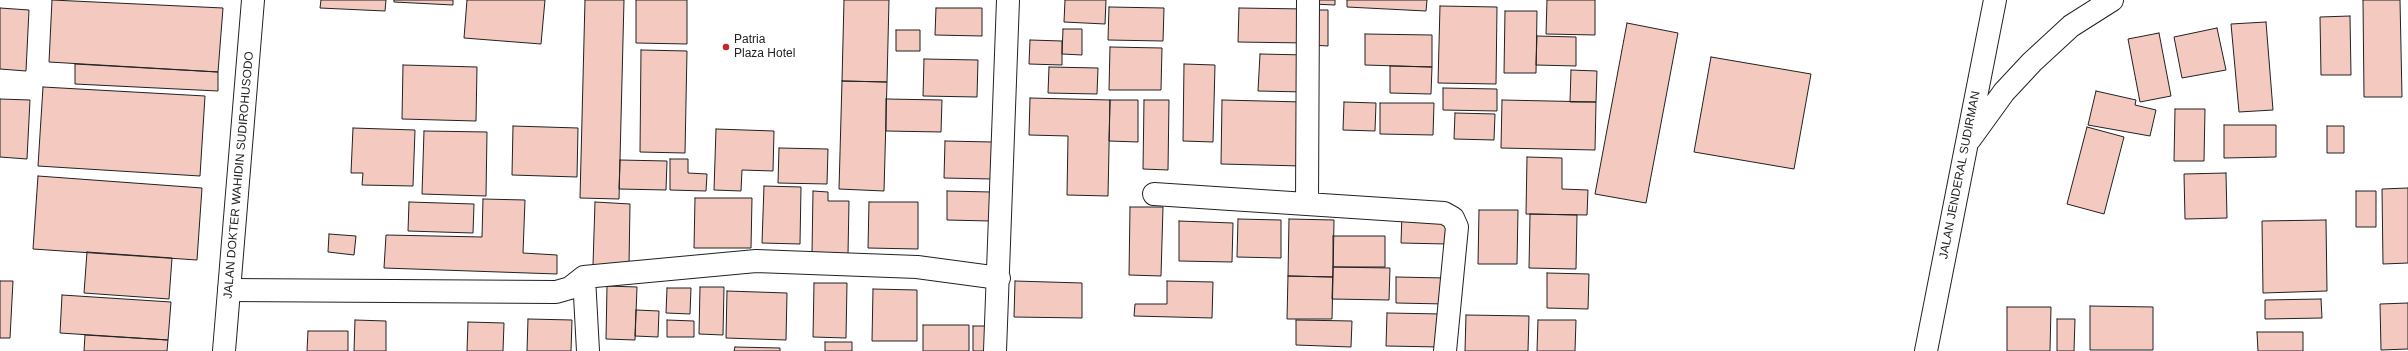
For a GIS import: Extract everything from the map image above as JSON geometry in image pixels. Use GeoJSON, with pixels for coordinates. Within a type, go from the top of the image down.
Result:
{"type":"FeatureCollection","features":[{"type":"Feature","properties":{"kind":"street","name":"JALAN DOKTER WAHIDIN SUDIROHUSODO"},"geometry":{"type":"LineString","coordinates":[[224,351],[253,0]]}},
{"type":"Feature","properties":{"kind":"street"},"geometry":{"type":"LineString","coordinates":[[995,351],[999,278],[1008,0]]}},
{"type":"Feature","properties":{"kind":"street"},"geometry":{"type":"LineString","coordinates":[[1307,202],[1308,0]]}},
{"type":"Feature","properties":{"kind":"street","name":"JALAN JENDERAL SUDIRMAN"},"geometry":{"type":"LineString","coordinates":[[1926,351],[1965,144],[1995,0]]}},
{"type":"Feature","properties":{"kind":"street"},"geometry":{"type":"LineString","coordinates":[[1965,144],[2004,92],[2032,62],[2071,26],[2112,0]]}},
{"type":"Feature","properties":{"kind":"street"},"geometry":{"type":"LineString","coordinates":[[1154,194],[1307,202],[1444,213],[1453,218],[1457,227],[1445,351]]}},
{"type":"Feature","properties":{"kind":"street"},"geometry":{"type":"LineString","coordinates":[[229,290],[556,292],[570,288],[584,277],[756,261],[917,267],[999,278]]}},
{"type":"Feature","properties":{"kind":"street"},"geometry":{"type":"LineString","coordinates":[[584,277],[588,351]]}},
{"type":"Feature","properties":{"kind":"building"},"geometry":{"type":"Polygon","coordinates":[[[52,0],[223,8],[218,72],[49,62],[52,0]]]}},
{"type":"Feature","properties":{"kind":"building"},"geometry":{"type":"Polygon","coordinates":[[[321,0],[386,0],[385,11],[320,8],[321,0]]]}},
{"type":"Feature","properties":{"kind":"building"},"geometry":{"type":"Polygon","coordinates":[[[394,0],[453,0],[453,5],[394,2],[394,0]]]}},
{"type":"Feature","properties":{"kind":"building"},"geometry":{"type":"Polygon","coordinates":[[[467,0],[545,0],[541,44],[464,38],[467,0]]]}},
{"type":"Feature","properties":{"kind":"building"},"geometry":{"type":"Polygon","coordinates":[[[585,0],[624,0],[619,199],[580,198],[585,0]]]}},
{"type":"Feature","properties":{"kind":"building"},"geometry":{"type":"Polygon","coordinates":[[[636,0],[687,0],[687,44],[636,43],[636,0]]]}},
{"type":"Feature","properties":{"kind":"building"},"geometry":{"type":"Polygon","coordinates":[[[844,0],[889,0],[887,82],[842,81],[844,0]]]}},
{"type":"Feature","properties":{"kind":"building"},"geometry":{"type":"Polygon","coordinates":[[[1065,0],[1106,0],[1105,24],[1064,22],[1065,0]]]}},
{"type":"Feature","properties":{"kind":"building"},"geometry":{"type":"Polygon","coordinates":[[[1312,0],[1335,0],[1335,5],[1312,4],[1312,0]]]}},
{"type":"Feature","properties":{"kind":"building"},"geometry":{"type":"Polygon","coordinates":[[[1347,0],[1427,0],[1426,11],[1347,7],[1347,0]]]}},
{"type":"Feature","properties":{"kind":"building"},"geometry":{"type":"Polygon","coordinates":[[[1547,0],[1595,0],[1595,35],[1546,34],[1547,0]]]}},
{"type":"Feature","properties":{"kind":"building"},"geometry":{"type":"Polygon","coordinates":[[[2363,0],[2400,0],[2402,97],[2364,97],[2363,0]]]}},
{"type":"Feature","properties":{"kind":"building"},"geometry":{"type":"Polygon","coordinates":[[[1440,6],[1497,7],[1496,84],[1438,83],[1440,6]]]}},
{"type":"Feature","properties":{"kind":"building"},"geometry":{"type":"Polygon","coordinates":[[[1109,7],[1164,8],[1163,41],[1108,40],[1109,7]]]}},
{"type":"Feature","properties":{"kind":"building"},"geometry":{"type":"Polygon","coordinates":[[[0,8],[29,10],[26,71],[0,69],[0,8]]]}},
{"type":"Feature","properties":{"kind":"building"},"geometry":{"type":"Polygon","coordinates":[[[936,8],[982,8],[982,36],[935,35],[936,8]]]}},
{"type":"Feature","properties":{"kind":"building"},"geometry":{"type":"Polygon","coordinates":[[[1239,8],[1306,9],[1306,43],[1238,42],[1239,8]]]}},
{"type":"Feature","properties":{"kind":"building"},"geometry":{"type":"Polygon","coordinates":[[[1312,10],[1328,10],[1328,46],[1311,45],[1312,10]]]}},
{"type":"Feature","properties":{"kind":"building"},"geometry":{"type":"Polygon","coordinates":[[[1505,11],[1537,11],[1536,73],[1504,73],[1505,11]]]}},
{"type":"Feature","properties":{"kind":"building"},"geometry":{"type":"Polygon","coordinates":[[[2350,16],[2351,75],[2321,75],[2320,17],[2350,16]]]}},
{"type":"Feature","properties":{"kind":"building"},"geometry":{"type":"Polygon","coordinates":[[[2266,22],[2273,110],[2239,112],[2231,24],[2266,22]]]}},
{"type":"Feature","properties":{"kind":"building"},"geometry":{"type":"Polygon","coordinates":[[[1627,23],[1678,33],[1646,203],[1595,194],[1627,23]]]}},
{"type":"Feature","properties":{"kind":"building"},"geometry":{"type":"Polygon","coordinates":[[[2217,28],[2226,70],[2182,78],[2174,37],[2217,28]]]}},
{"type":"Feature","properties":{"kind":"building"},"geometry":{"type":"Polygon","coordinates":[[[1063,29],[1082,29],[1082,55],[1062,54],[1063,29]]]}},
{"type":"Feature","properties":{"kind":"building"},"geometry":{"type":"Polygon","coordinates":[[[896,30],[920,30],[920,51],[896,51],[896,30]]]}},
{"type":"Feature","properties":{"kind":"building"},"geometry":{"type":"Polygon","coordinates":[[[2159,33],[2171,96],[2140,102],[2128,39],[2159,33]]]}},
{"type":"Feature","properties":{"kind":"building"},"geometry":{"type":"Polygon","coordinates":[[[1365,34],[1432,35],[1432,67],[1365,65],[1365,34]]]}},
{"type":"Feature","properties":{"kind":"building"},"geometry":{"type":"Polygon","coordinates":[[[1537,36],[1576,37],[1576,66],[1536,65],[1537,36]]]}},
{"type":"Feature","properties":{"kind":"building"},"geometry":{"type":"Polygon","coordinates":[[[1030,40],[1062,41],[1062,65],[1029,64],[1030,40]]]}},
{"type":"Feature","properties":{"kind":"building"},"geometry":{"type":"Polygon","coordinates":[[[1110,47],[1162,48],[1161,90],[1109,90],[1110,47]]]}},
{"type":"Feature","properties":{"kind":"building"},"geometry":{"type":"Polygon","coordinates":[[[641,50],[687,51],[685,153],[640,152],[641,50]]]}},
{"type":"Feature","properties":{"kind":"building"},"geometry":{"type":"Polygon","coordinates":[[[1260,54],[1306,55],[1305,92],[1258,91],[1260,54]]]}},
{"type":"Feature","properties":{"kind":"building"},"geometry":{"type":"Polygon","coordinates":[[[1711,57],[1811,74],[1794,169],[1694,152],[1711,57]]]}},
{"type":"Feature","properties":{"kind":"building"},"geometry":{"type":"Polygon","coordinates":[[[924,59],[978,60],[977,97],[923,96],[924,59]]]}},
{"type":"Feature","properties":{"kind":"building"},"geometry":{"type":"Polygon","coordinates":[[[75,64],[218,72],[218,91],[75,84],[75,64]]]}},
{"type":"Feature","properties":{"kind":"building"},"geometry":{"type":"Polygon","coordinates":[[[1184,64],[1215,65],[1213,142],[1183,141],[1184,64]]]}},
{"type":"Feature","properties":{"kind":"building"},"geometry":{"type":"Polygon","coordinates":[[[403,65],[477,67],[476,121],[402,119],[403,65]]]}},
{"type":"Feature","properties":{"kind":"building"},"geometry":{"type":"Polygon","coordinates":[[[1390,66],[1432,67],[1431,94],[1390,93],[1390,66]]]}},
{"type":"Feature","properties":{"kind":"building"},"geometry":{"type":"Polygon","coordinates":[[[1049,67],[1098,68],[1097,94],[1048,93],[1049,67]]]}},
{"type":"Feature","properties":{"kind":"building"},"geometry":{"type":"Polygon","coordinates":[[[1571,70],[1597,71],[1596,102],[1570,102],[1571,70]]]}},
{"type":"Feature","properties":{"kind":"building"},"geometry":{"type":"Polygon","coordinates":[[[842,81],[887,82],[884,191],[839,189],[842,81]]]}},
{"type":"Feature","properties":{"kind":"building"},"geometry":{"type":"Polygon","coordinates":[[[43,87],[205,96],[200,176],[38,166],[43,87]]]}},
{"type":"Feature","properties":{"kind":"building"},"geometry":{"type":"Polygon","coordinates":[[[1443,88],[1497,89],[1497,111],[1443,110],[1443,88]]]}},
{"type":"Feature","properties":{"kind":"building"},"geometry":{"type":"Polygon","coordinates":[[[2096,91],[2136,100],[2135,105],[2156,110],[2150,136],[2088,125],[2096,91]]]}},
{"type":"Feature","properties":{"kind":"building"},"geometry":{"type":"Polygon","coordinates":[[[1030,98],[1110,100],[1108,196],[1067,195],[1068,136],[1029,135],[1030,98]]]}},
{"type":"Feature","properties":{"kind":"building"},"geometry":{"type":"Polygon","coordinates":[[[0,99],[30,100],[27,159],[0,157],[0,99]]]}},
{"type":"Feature","properties":{"kind":"building"},"geometry":{"type":"Polygon","coordinates":[[[886,99],[942,100],[941,132],[886,131],[886,99]]]}},
{"type":"Feature","properties":{"kind":"building"},"geometry":{"type":"Polygon","coordinates":[[[1110,100],[1138,100],[1138,142],[1109,141],[1110,100]]]}},
{"type":"Feature","properties":{"kind":"building"},"geometry":{"type":"Polygon","coordinates":[[[1144,100],[1169,100],[1168,170],[1143,169],[1144,100]]]}},
{"type":"Feature","properties":{"kind":"building"},"geometry":{"type":"Polygon","coordinates":[[[1222,100],[1303,102],[1302,166],[1221,164],[1222,100]]]}},
{"type":"Feature","properties":{"kind":"building"},"geometry":{"type":"Polygon","coordinates":[[[1502,100],[1596,102],[1595,150],[1501,148],[1502,100]]]}},
{"type":"Feature","properties":{"kind":"building"},"geometry":{"type":"Polygon","coordinates":[[[1344,102],[1376,103],[1375,131],[1343,130],[1344,102]]]}},
{"type":"Feature","properties":{"kind":"building"},"geometry":{"type":"Polygon","coordinates":[[[1380,103],[1434,103],[1433,135],[1380,134],[1380,103]]]}},
{"type":"Feature","properties":{"kind":"building"},"geometry":{"type":"Polygon","coordinates":[[[2175,109],[2205,109],[2204,161],[2174,161],[2175,109]]]}},
{"type":"Feature","properties":{"kind":"building"},"geometry":{"type":"Polygon","coordinates":[[[1455,113],[1495,114],[1494,140],[1454,139],[1455,113]]]}},
{"type":"Feature","properties":{"kind":"building"},"geometry":{"type":"Polygon","coordinates":[[[2224,125],[2276,125],[2276,157],[2224,158],[2224,125]]]}},
{"type":"Feature","properties":{"kind":"building"},"geometry":{"type":"Polygon","coordinates":[[[513,126],[578,128],[577,177],[512,175],[513,126]]]}},
{"type":"Feature","properties":{"kind":"building"},"geometry":{"type":"Polygon","coordinates":[[[2327,126],[2344,126],[2344,153],[2327,153],[2327,126]]]}},
{"type":"Feature","properties":{"kind":"building"},"geometry":{"type":"Polygon","coordinates":[[[2087,127],[2124,137],[2104,214],[2067,204],[2087,127]]]}},
{"type":"Feature","properties":{"kind":"building"},"geometry":{"type":"Polygon","coordinates":[[[353,128],[415,130],[413,186],[362,185],[363,173],[351,173],[353,128]]]}},
{"type":"Feature","properties":{"kind":"building"},"geometry":{"type":"Polygon","coordinates":[[[716,129],[774,131],[773,171],[742,170],[741,191],[714,190],[716,129]]]}},
{"type":"Feature","properties":{"kind":"building"},"geometry":{"type":"Polygon","coordinates":[[[424,131],[487,132],[486,196],[422,194],[424,131]]]}},
{"type":"Feature","properties":{"kind":"building"},"geometry":{"type":"Polygon","coordinates":[[[945,141],[992,142],[992,179],[944,178],[945,141]]]}},
{"type":"Feature","properties":{"kind":"building"},"geometry":{"type":"Polygon","coordinates":[[[779,148],[828,149],[827,184],[778,183],[779,148]]]}},
{"type":"Feature","properties":{"kind":"building"},"geometry":{"type":"Polygon","coordinates":[[[1527,157],[1562,158],[1562,189],[1588,190],[1587,215],[1526,214],[1527,157]]]}},
{"type":"Feature","properties":{"kind":"building"},"geometry":{"type":"Polygon","coordinates":[[[670,159],[688,159],[688,173],[707,174],[706,191],[670,190],[670,159]]]}},
{"type":"Feature","properties":{"kind":"building"},"geometry":{"type":"Polygon","coordinates":[[[620,160],[667,161],[666,190],[619,189],[620,160]]]}},
{"type":"Feature","properties":{"kind":"building"},"geometry":{"type":"Polygon","coordinates":[[[2226,173],[2227,218],[2185,219],[2184,174],[2226,173]]]}},
{"type":"Feature","properties":{"kind":"building"},"geometry":{"type":"Polygon","coordinates":[[[38,176],[202,188],[197,260],[33,249],[38,176]]]}},
{"type":"Feature","properties":{"kind":"building"},"geometry":{"type":"Polygon","coordinates":[[[764,186],[801,187],[800,244],[762,243],[764,186]]]}},
{"type":"Feature","properties":{"kind":"building"},"geometry":{"type":"Polygon","coordinates":[[[2408,188],[2408,263],[2383,264],[2382,189],[2408,188]]]}},
{"type":"Feature","properties":{"kind":"building"},"geometry":{"type":"Polygon","coordinates":[[[813,191],[828,192],[828,201],[849,201],[848,254],[812,253],[813,191]]]}},
{"type":"Feature","properties":{"kind":"building"},"geometry":{"type":"Polygon","coordinates":[[[947,191],[991,192],[990,221],[947,220],[947,191]]]}},
{"type":"Feature","properties":{"kind":"building"},"geometry":{"type":"Polygon","coordinates":[[[2356,191],[2376,191],[2376,227],[2356,227],[2356,191]]]}},
{"type":"Feature","properties":{"kind":"building"},"geometry":{"type":"Polygon","coordinates":[[[695,198],[752,198],[751,248],[694,248],[695,198]]]}},
{"type":"Feature","properties":{"kind":"building"},"geometry":{"type":"Polygon","coordinates":[[[483,199],[525,200],[523,253],[557,255],[557,274],[384,268],[386,235],[482,237],[483,199]]]}},
{"type":"Feature","properties":{"kind":"building"},"geometry":{"type":"Polygon","coordinates":[[[409,202],[474,204],[473,233],[408,231],[409,202]]]}},
{"type":"Feature","properties":{"kind":"building"},"geometry":{"type":"Polygon","coordinates":[[[595,202],[630,204],[629,265],[593,265],[595,202]]]}},
{"type":"Feature","properties":{"kind":"building"},"geometry":{"type":"Polygon","coordinates":[[[869,202],[918,202],[918,249],[868,248],[869,202]]]}},
{"type":"Feature","properties":{"kind":"building"},"geometry":{"type":"Polygon","coordinates":[[[1130,207],[1163,207],[1161,276],[1129,275],[1130,207]]]}},
{"type":"Feature","properties":{"kind":"building"},"geometry":{"type":"Polygon","coordinates":[[[1479,210],[1518,210],[1517,264],[1478,264],[1479,210]]]}},
{"type":"Feature","properties":{"kind":"building"},"geometry":{"type":"Polygon","coordinates":[[[1402,214],[1446,215],[1446,244],[1401,243],[1402,214]]]}},
{"type":"Feature","properties":{"kind":"building"},"geometry":{"type":"Polygon","coordinates":[[[1530,214],[1577,215],[1576,269],[1529,268],[1530,214]]]}},
{"type":"Feature","properties":{"kind":"building"},"geometry":{"type":"Polygon","coordinates":[[[1238,219],[1281,220],[1281,258],[1237,257],[1238,219]]]}},
{"type":"Feature","properties":{"kind":"building"},"geometry":{"type":"Polygon","coordinates":[[[1289,219],[1334,220],[1333,277],[1288,276],[1289,219]]]}},
{"type":"Feature","properties":{"kind":"building"},"geometry":{"type":"Polygon","coordinates":[[[2326,220],[2327,291],[2263,293],[2262,221],[2326,220]]]}},
{"type":"Feature","properties":{"kind":"building"},"geometry":{"type":"Polygon","coordinates":[[[1179,221],[1233,223],[1232,262],[1179,261],[1179,221]]]}},
{"type":"Feature","properties":{"kind":"building"},"geometry":{"type":"Polygon","coordinates":[[[329,234],[356,236],[354,255],[328,252],[329,234]]]}},
{"type":"Feature","properties":{"kind":"building"},"geometry":{"type":"Polygon","coordinates":[[[1333,236],[1385,236],[1385,267],[1333,267],[1333,236]]]}},
{"type":"Feature","properties":{"kind":"building"},"geometry":{"type":"Polygon","coordinates":[[[87,252],[172,258],[169,299],[84,293],[87,252]]]}},
{"type":"Feature","properties":{"kind":"building"},"geometry":{"type":"Polygon","coordinates":[[[1333,267],[1390,268],[1389,300],[1332,299],[1333,267]]]}},
{"type":"Feature","properties":{"kind":"building"},"geometry":{"type":"Polygon","coordinates":[[[1547,273],[1589,274],[1588,309],[1547,308],[1547,273]]]}},
{"type":"Feature","properties":{"kind":"building"},"geometry":{"type":"Polygon","coordinates":[[[1288,276],[1333,277],[1332,319],[1287,319],[1288,276]]]}},
{"type":"Feature","properties":{"kind":"building"},"geometry":{"type":"Polygon","coordinates":[[[1396,277],[1446,278],[1445,304],[1396,303],[1396,277]]]}},
{"type":"Feature","properties":{"kind":"building"},"geometry":{"type":"Polygon","coordinates":[[[0,281],[13,281],[10,338],[0,338],[0,281]]]}},
{"type":"Feature","properties":{"kind":"building"},"geometry":{"type":"Polygon","coordinates":[[[1015,281],[1082,283],[1082,318],[1014,317],[1015,281]]]}},
{"type":"Feature","properties":{"kind":"building"},"geometry":{"type":"Polygon","coordinates":[[[1167,281],[1213,282],[1212,318],[1134,316],[1135,304],[1167,304],[1167,281]]]}},
{"type":"Feature","properties":{"kind":"building"},"geometry":{"type":"Polygon","coordinates":[[[814,283],[847,283],[846,338],[813,337],[814,283]]]}},
{"type":"Feature","properties":{"kind":"building"},"geometry":{"type":"Polygon","coordinates":[[[607,286],[637,287],[635,340],[606,339],[607,286]]]}},
{"type":"Feature","properties":{"kind":"building"},"geometry":{"type":"Polygon","coordinates":[[[700,287],[724,287],[723,335],[699,334],[700,287]]]}},
{"type":"Feature","properties":{"kind":"building"},"geometry":{"type":"Polygon","coordinates":[[[667,288],[691,288],[690,314],[666,313],[667,288]]]}},
{"type":"Feature","properties":{"kind":"building"},"geometry":{"type":"Polygon","coordinates":[[[873,289],[917,290],[917,341],[872,341],[873,289]]]}},
{"type":"Feature","properties":{"kind":"building"},"geometry":{"type":"Polygon","coordinates":[[[727,291],[787,293],[786,340],[726,338],[727,291]]]}},
{"type":"Feature","properties":{"kind":"building"},"geometry":{"type":"Polygon","coordinates":[[[62,295],[171,302],[168,340],[60,333],[62,295]]]}},
{"type":"Feature","properties":{"kind":"building"},"geometry":{"type":"Polygon","coordinates":[[[2321,299],[2322,318],[2265,319],[2265,300],[2321,299]]]}},
{"type":"Feature","properties":{"kind":"building"},"geometry":{"type":"Polygon","coordinates":[[[2408,303],[2408,349],[2381,350],[2380,304],[2408,303]]]}},
{"type":"Feature","properties":{"kind":"building"},"geometry":{"type":"Polygon","coordinates":[[[2090,306],[2153,307],[2153,350],[2090,350],[2090,306]]]}},
{"type":"Feature","properties":{"kind":"building"},"geometry":{"type":"Polygon","coordinates":[[[2007,307],[2051,307],[2050,351],[2007,351],[2007,307]]]}},
{"type":"Feature","properties":{"kind":"building"},"geometry":{"type":"Polygon","coordinates":[[[636,310],[659,311],[658,337],[635,336],[636,310]]]}},
{"type":"Feature","properties":{"kind":"building"},"geometry":{"type":"Polygon","coordinates":[[[1387,313],[1442,314],[1441,347],[1386,346],[1387,313]]]}},
{"type":"Feature","properties":{"kind":"building"},"geometry":{"type":"Polygon","coordinates":[[[1466,315],[1529,316],[1528,351],[1465,351],[1466,315]]]}},
{"type":"Feature","properties":{"kind":"building"},"geometry":{"type":"Polygon","coordinates":[[[528,319],[572,320],[571,351],[527,351],[528,319]]]}},
{"type":"Feature","properties":{"kind":"building"},"geometry":{"type":"Polygon","coordinates":[[[2057,319],[2075,319],[2074,351],[2057,351],[2057,319]]]}},
{"type":"Feature","properties":{"kind":"building"},"geometry":{"type":"Polygon","coordinates":[[[355,320],[386,321],[386,351],[354,351],[355,320]]]}},
{"type":"Feature","properties":{"kind":"building"},"geometry":{"type":"Polygon","coordinates":[[[667,320],[694,321],[694,337],[667,337],[667,320]]]}},
{"type":"Feature","properties":{"kind":"building"},"geometry":{"type":"Polygon","coordinates":[[[1296,320],[1352,321],[1351,347],[1296,345],[1296,320]]]}},
{"type":"Feature","properties":{"kind":"building"},"geometry":{"type":"Polygon","coordinates":[[[1538,320],[1576,320],[1575,351],[1537,351],[1538,320]]]}},
{"type":"Feature","properties":{"kind":"building"},"geometry":{"type":"Polygon","coordinates":[[[468,322],[504,323],[503,351],[467,351],[468,322]]]}},
{"type":"Feature","properties":{"kind":"building"},"geometry":{"type":"Polygon","coordinates":[[[923,325],[969,325],[969,351],[923,351],[923,325]]]}},
{"type":"Feature","properties":{"kind":"building"},"geometry":{"type":"Polygon","coordinates":[[[973,326],[988,326],[988,351],[973,351],[973,326]]]}},
{"type":"Feature","properties":{"kind":"building"},"geometry":{"type":"Polygon","coordinates":[[[308,331],[348,331],[348,351],[307,351],[308,331]]]}},
{"type":"Feature","properties":{"kind":"building"},"geometry":{"type":"Polygon","coordinates":[[[2257,332],[2303,332],[2303,351],[2258,351],[2257,332]]]}},
{"type":"Feature","properties":{"kind":"building"},"geometry":{"type":"Polygon","coordinates":[[[85,335],[168,340],[167,351],[84,351],[85,335]]]}},
{"type":"Feature","properties":{"kind":"building"},"geometry":{"type":"Polygon","coordinates":[[[825,342],[852,342],[852,351],[825,351],[825,342]]]}},
{"type":"Feature","properties":{"kind":"building"},"geometry":{"type":"Polygon","coordinates":[[[735,347],[780,348],[780,351],[734,351],[735,347]]]}},
{"type":"Feature","properties":{"kind":"place","name":"Patria Plaza Hotel"},"geometry":{"type":"Point","coordinates":[726,47]}}]}
